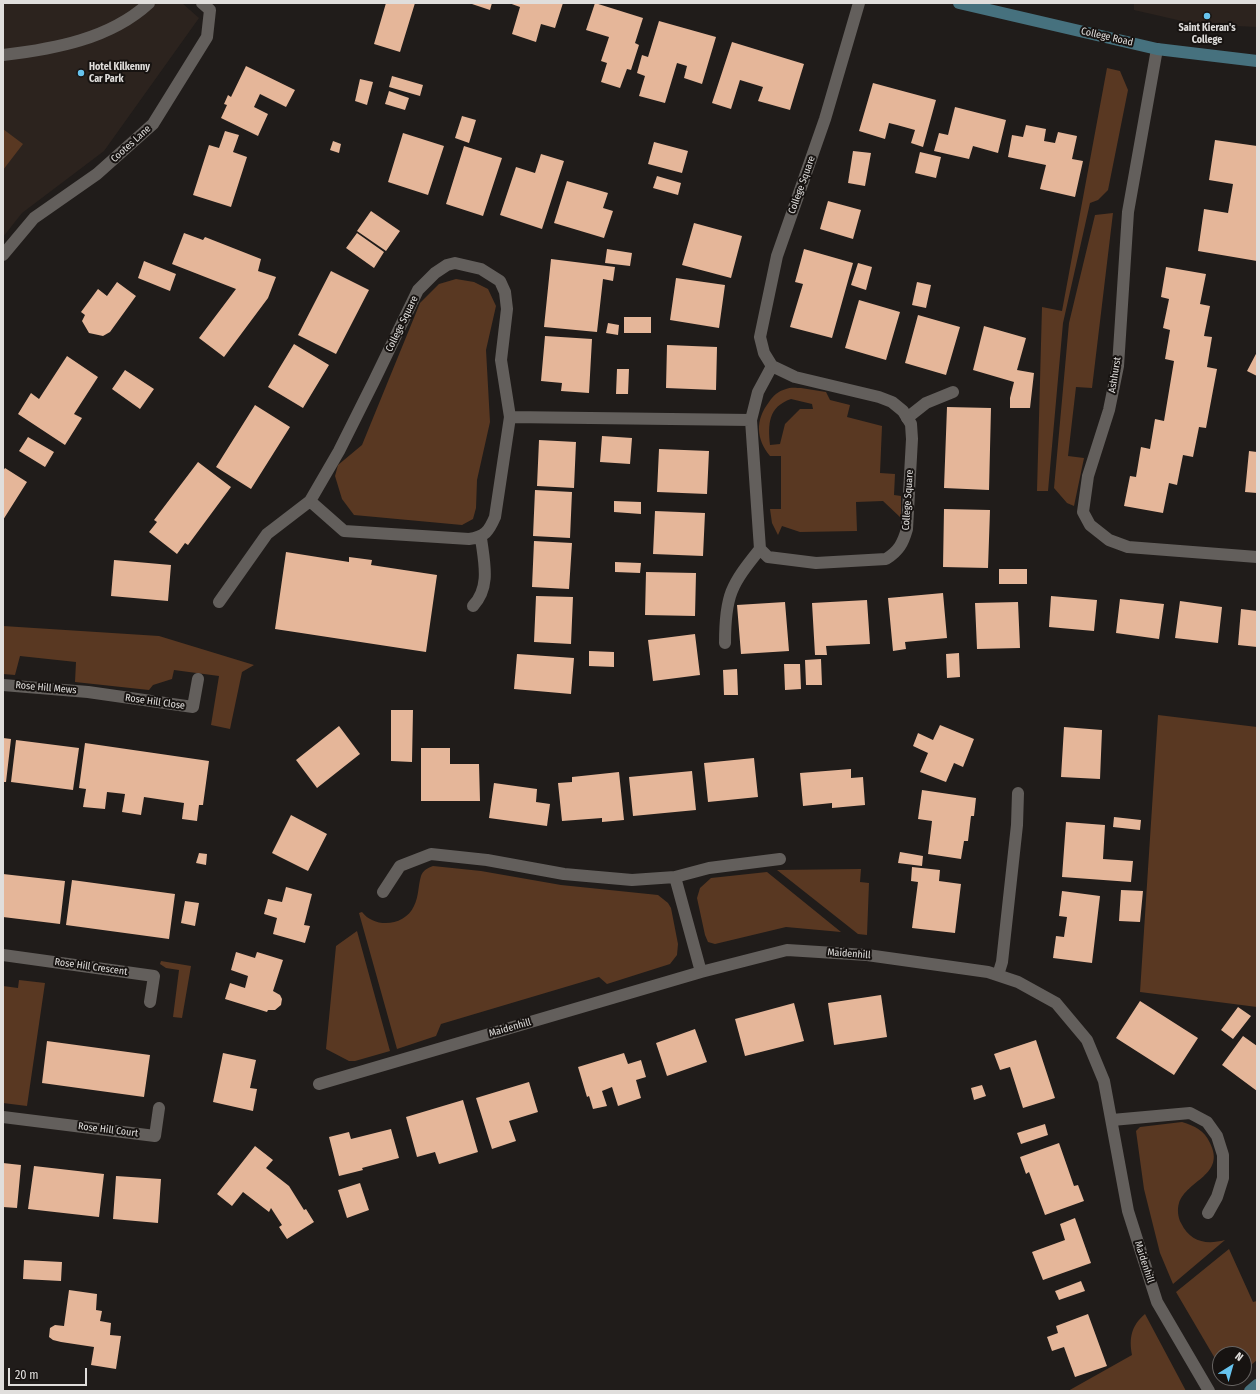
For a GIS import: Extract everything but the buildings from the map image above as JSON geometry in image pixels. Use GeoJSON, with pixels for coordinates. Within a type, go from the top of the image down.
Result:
{"type":"FeatureCollection","features":[{"type":"Feature","properties":{"kind":"main road","name":"College Road"},"geometry":{"type":"LineString","coordinates":[[959,3],[1158,49],[1257,61]]}},
{"type":"Feature","properties":{"kind":"main road"},"geometry":{"type":"LineString","coordinates":[[1250,1391],[1257,1385]]}},
{"type":"Feature","properties":{"kind":"street"},"geometry":{"type":"LineString","coordinates":[[3,55],[84,41],[134,17],[149,3]]}},
{"type":"Feature","properties":{"kind":"street","name":"Cootes Lane"},"geometry":{"type":"LineString","coordinates":[[3,255],[34,218],[97,174],[153,124],[207,37],[210,10],[202,3]]}},
{"type":"Feature","properties":{"kind":"street","name":"College Square"},"geometry":{"type":"LineString","coordinates":[[760,549],[768,557],[816,563],[886,559],[896,553],[903,542],[907,529],[912,439],[911,424],[903,411],[892,402],[886,400],[795,378],[772,366],[764,354],[760,337],[777,256],[825,119],[859,3]]}},
{"type":"Feature","properties":{"kind":"street","name":"Ashhurst"},"geometry":{"type":"LineString","coordinates":[[1158,49],[1128,212],[1118,366],[1109,410],[1088,476],[1083,512],[1090,525],[1109,540],[1128,547],[1257,557]]}},
{"type":"Feature","properties":{"kind":"street","name":"College Square"},"geometry":{"type":"LineString","coordinates":[[219,602],[267,534],[310,501],[371,388],[418,290],[435,273],[447,265],[463,264],[481,269],[500,280],[506,292],[507,309],[501,360],[510,417],[494,517],[490,529],[481,538]]}},
{"type":"Feature","properties":{"kind":"street"},"geometry":{"type":"LineString","coordinates":[[726,643],[725,622],[729,596],[739,576],[760,549],[751,420],[758,392],[772,366]]}},
{"type":"Feature","properties":{"kind":"street"},"geometry":{"type":"LineString","coordinates":[[907,418],[926,403],[953,392]]}},
{"type":"Feature","properties":{"kind":"street"},"geometry":{"type":"LineString","coordinates":[[510,417],[751,420]]}},
{"type":"Feature","properties":{"kind":"street"},"geometry":{"type":"LineString","coordinates":[[310,501],[344,531],[469,539],[481,538],[486,576],[478,601],[473,606]]}},
{"type":"Feature","properties":{"kind":"street","name":"Rose Hill Close"},"geometry":{"type":"LineString","coordinates":[[88,692],[193,707],[198,679]]}},
{"type":"Feature","properties":{"kind":"street","name":"Rose Hill Mews"},"geometry":{"type":"LineString","coordinates":[[3,684],[88,692]]}},
{"type":"Feature","properties":{"kind":"street"},"geometry":{"type":"LineString","coordinates":[[998,975],[1002,962],[1017,825],[1018,792]]}},
{"type":"Feature","properties":{"kind":"street"},"geometry":{"type":"LineString","coordinates":[[383,892],[400,866],[431,854],[487,860],[571,875],[632,880],[674,877],[709,868],[780,859]]}},
{"type":"Feature","properties":{"kind":"street"},"geometry":{"type":"LineString","coordinates":[[674,877],[701,972]]}},
{"type":"Feature","properties":{"kind":"street","name":"Maidenhill"},"geometry":{"type":"LineString","coordinates":[[319,1084],[701,972],[788,950],[867,955],[988,972],[998,975],[1018,982],[1056,1003],[1087,1040],[1104,1081],[1128,1210],[1157,1302],[1209,1391]]}},
{"type":"Feature","properties":{"kind":"street","name":"Rose Hill Crescent"},"geometry":{"type":"LineString","coordinates":[[3,955],[154,976],[150,1002]]}},
{"type":"Feature","properties":{"kind":"street","name":"Rose Hill Court"},"geometry":{"type":"LineString","coordinates":[[3,1117],[155,1136],[159,1108]]}},
{"type":"Feature","properties":{"kind":"street"},"geometry":{"type":"LineString","coordinates":[[1112,1120],[1190,1113],[1207,1122],[1217,1136],[1223,1155],[1223,1178],[1216,1197],[1208,1212]]}},
{"type":"Feature","properties":{"kind":"shaded area","name":"Hotel Kilkenny Car Park"},"geometry":{"type":"Polygon","coordinates":[[[3,3],[182,3],[199,18],[104,151],[22,213],[3,237],[3,3]]]}},
{"type":"Feature","properties":{"kind":"shaded area","name":"Saint Kieran's College"},"geometry":{"type":"Polygon","coordinates":[[[1134,3],[1257,3],[1257,27],[1195,24],[1134,10],[1134,3]]]}},
{"type":"Feature","properties":{"kind":"shaded area"},"geometry":{"type":"Polygon","coordinates":[[[1107,68],[1120,71],[1128,90],[1108,190],[1098,200],[1090,203],[1063,323],[1048,491],[1037,491],[1042,307],[1062,311],[1107,68]]]}},
{"type":"Feature","properties":{"kind":"shaded area"},"geometry":{"type":"Polygon","coordinates":[[[3,129],[23,144],[3,170],[3,129]]]}},
{"type":"Feature","properties":{"kind":"shaded area"},"geometry":{"type":"Polygon","coordinates":[[[1113,213],[1092,388],[1076,387],[1068,456],[1084,458],[1074,506],[1067,503],[1054,488],[1069,323],[1095,215],[1113,213]]]}},
{"type":"Feature","properties":{"kind":"shaded area"},"geometry":{"type":"Polygon","coordinates":[[[456,279],[474,282],[488,289],[496,306],[486,350],[490,422],[477,480],[476,508],[473,519],[462,525],[354,515],[342,499],[335,476],[338,465],[362,445],[420,303],[439,284],[456,279]]]}},
{"type":"Feature","properties":{"kind":"shaded area"},"geometry":{"type":"Polygon","coordinates":[[[788,388],[826,392],[830,400],[850,405],[847,417],[882,426],[880,473],[895,474],[894,495],[901,496],[901,518],[883,501],[856,502],[857,531],[800,532],[782,526],[778,535],[772,523],[770,509],[781,509],[781,456],[770,456],[765,450],[760,436],[759,423],[764,409],[776,394],[788,388]],[[791,399],[783,402],[771,417],[769,430],[770,445],[780,444],[785,424],[800,409],[813,409],[812,404],[791,399]]]}},
{"type":"Feature","properties":{"kind":"shaded area"},"geometry":{"type":"Polygon","coordinates":[[[3,626],[159,636],[254,665],[242,672],[230,729],[211,725],[219,676],[174,670],[172,679],[153,685],[149,690],[75,682],[76,662],[20,656],[15,675],[3,674],[3,626]]]}},
{"type":"Feature","properties":{"kind":"shaded area"},"geometry":{"type":"Polygon","coordinates":[[[1158,715],[1257,727],[1257,1007],[1140,992],[1158,715]]]}},
{"type":"Feature","properties":{"kind":"shaded area"},"geometry":{"type":"Polygon","coordinates":[[[433,866],[481,871],[561,885],[658,895],[668,903],[671,908],[678,944],[677,955],[670,964],[607,984],[599,977],[441,1024],[436,1036],[397,1049],[359,913],[362,912],[374,921],[382,923],[390,923],[404,918],[410,913],[416,902],[423,872],[433,866]]]}},
{"type":"Feature","properties":{"kind":"shaded area"},"geometry":{"type":"Polygon","coordinates":[[[861,869],[860,882],[869,883],[867,935],[858,934],[777,870],[861,869]]]}},
{"type":"Feature","properties":{"kind":"shaded area"},"geometry":{"type":"Polygon","coordinates":[[[767,872],[841,932],[786,927],[715,944],[708,942],[705,935],[697,898],[700,888],[711,878],[767,872]]]}},
{"type":"Feature","properties":{"kind":"shaded area"},"geometry":{"type":"Polygon","coordinates":[[[357,931],[390,1051],[355,1061],[349,1061],[326,1049],[336,946],[357,931]]]}},
{"type":"Feature","properties":{"kind":"shaded area"},"geometry":{"type":"Polygon","coordinates":[[[161,961],[191,966],[182,1018],[173,1017],[179,970],[166,968],[160,964],[161,961]]]}},
{"type":"Feature","properties":{"kind":"shaded area"},"geometry":{"type":"Polygon","coordinates":[[[19,980],[45,983],[27,1106],[3,1103],[3,986],[18,988],[19,980]]]}},
{"type":"Feature","properties":{"kind":"shaded area"},"geometry":{"type":"Polygon","coordinates":[[[1182,1122],[1195,1127],[1205,1135],[1214,1154],[1213,1163],[1209,1170],[1183,1195],[1179,1203],[1178,1211],[1180,1221],[1189,1234],[1194,1238],[1205,1242],[1225,1240],[1173,1284],[1160,1253],[1144,1189],[1136,1131],[1140,1127],[1182,1122]]]}},
{"type":"Feature","properties":{"kind":"shaded area"},"geometry":{"type":"Polygon","coordinates":[[[1229,1249],[1253,1302],[1257,1301],[1257,1360],[1252,1364],[1252,1346],[1212,1346],[1212,1353],[1176,1292],[1229,1249]]]}},
{"type":"Feature","properties":{"kind":"shaded area"},"geometry":{"type":"Polygon","coordinates":[[[1145,1314],[1186,1391],[1068,1391],[1132,1355],[1132,1333],[1137,1323],[1145,1314]]]}},
{"type":"Feature","properties":{"kind":"place","name":"Saint Kieran's College"},"geometry":{"type":"Point","coordinates":[1207,16]}},
{"type":"Feature","properties":{"kind":"place","name":"Hotel Kilkenny Car Park"},"geometry":{"type":"Point","coordinates":[81,73]}}]}
